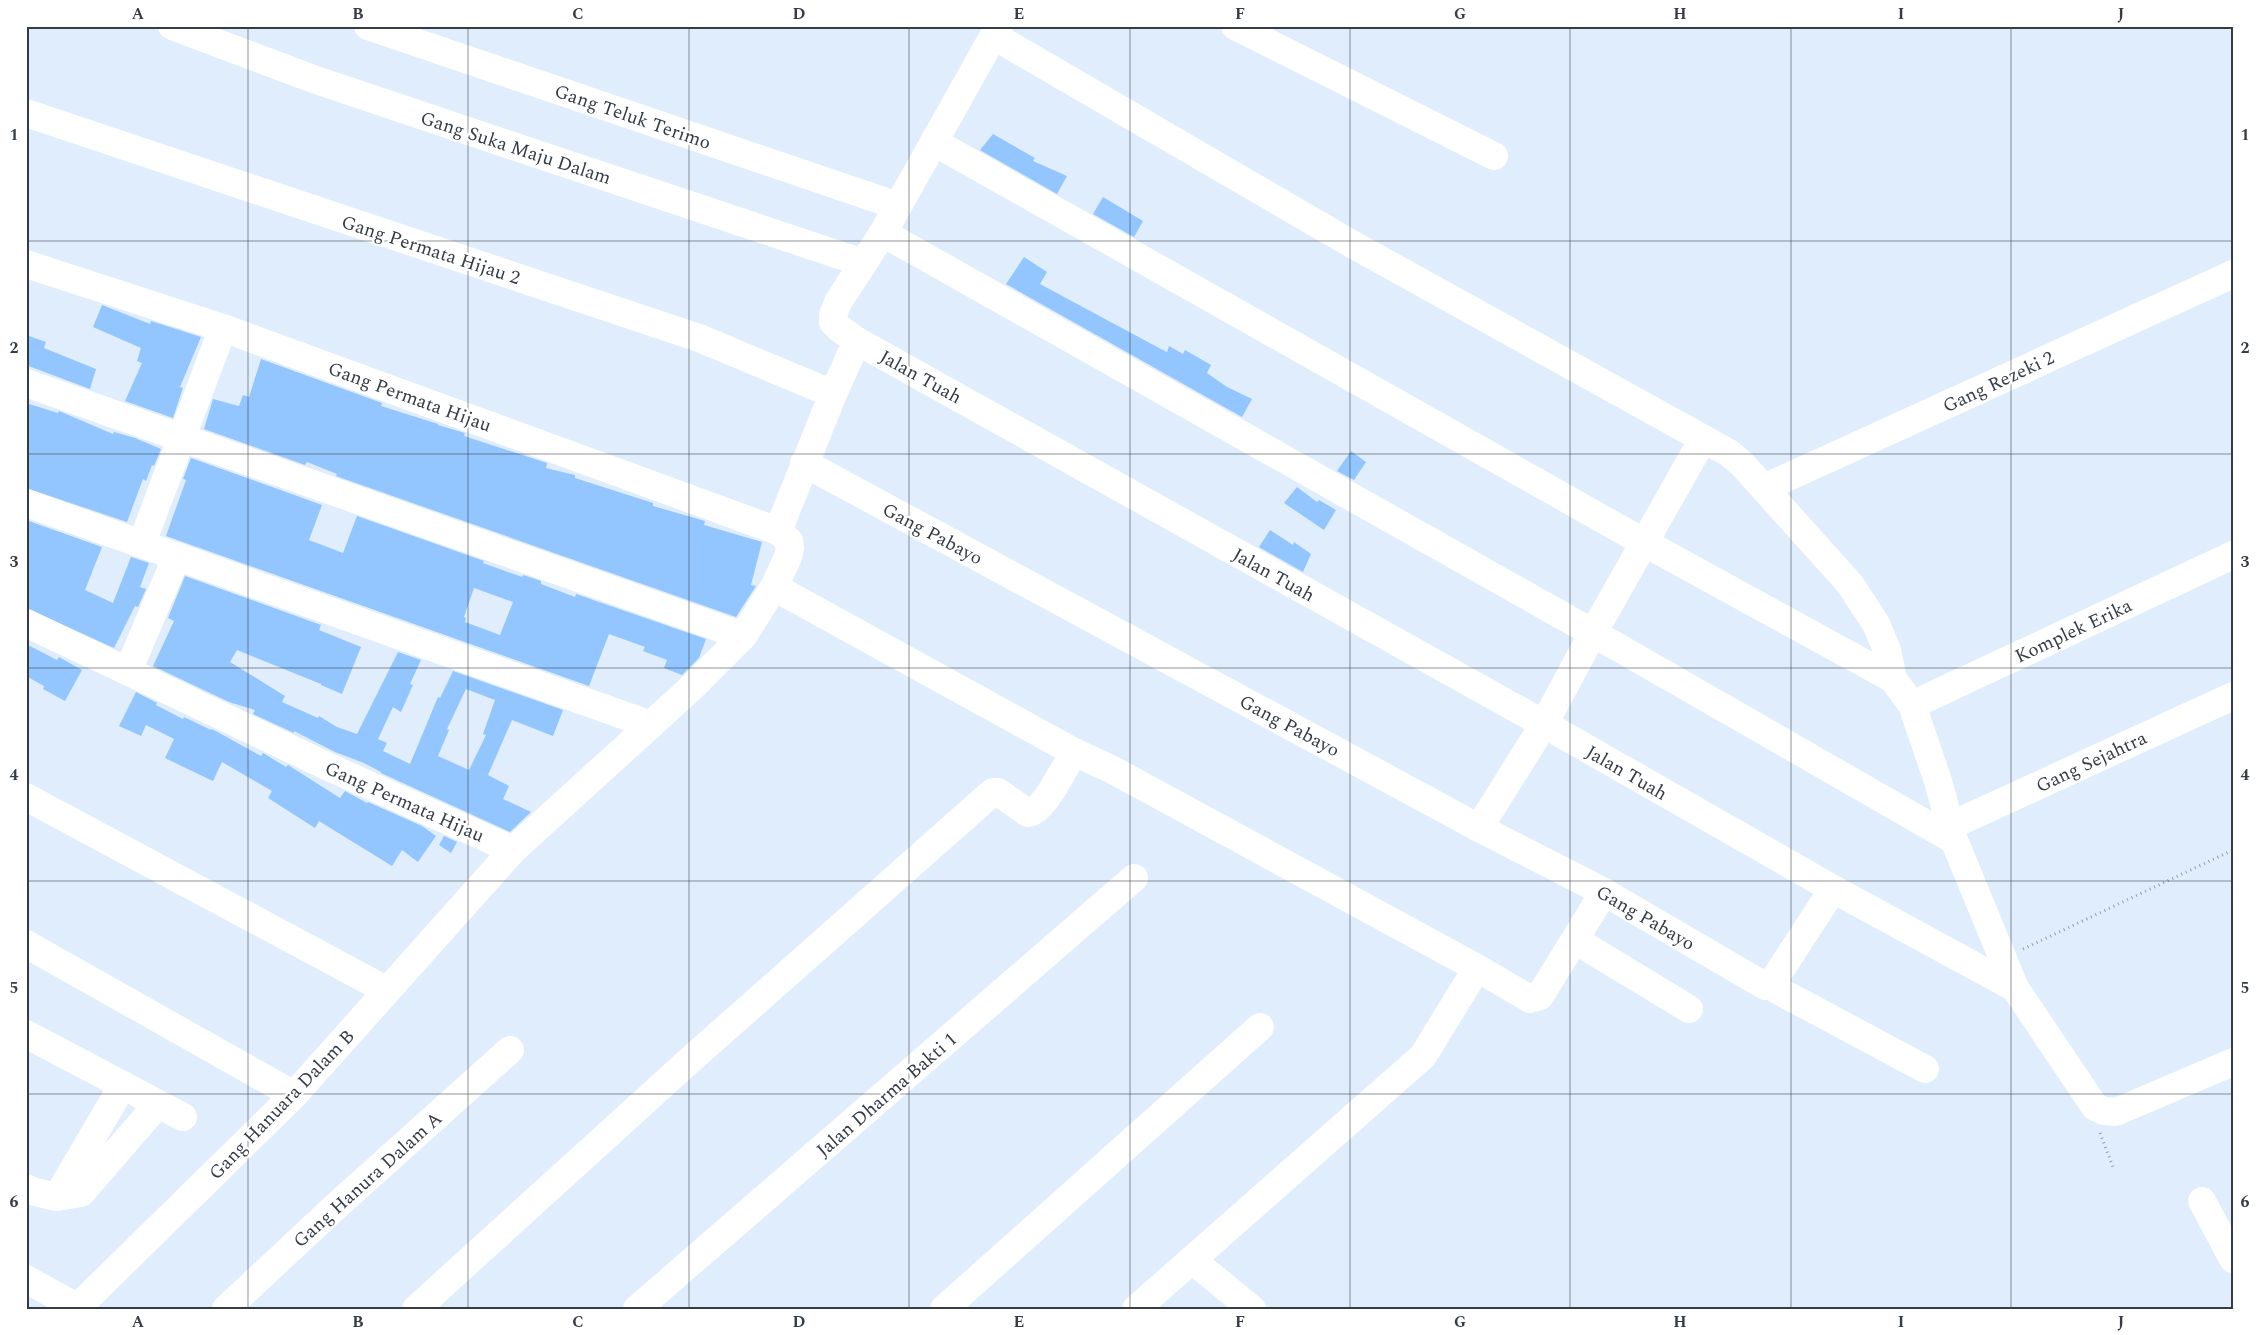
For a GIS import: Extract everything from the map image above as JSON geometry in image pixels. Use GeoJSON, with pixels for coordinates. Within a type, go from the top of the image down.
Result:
{"type":"FeatureCollection","features":[{"type":"Feature","properties":{"kind":"street","name":"Gang Suka Maju Dalam"},"geometry":{"type":"LineString","coordinates":[[172,26],[316,80],[863,263]]}},
{"type":"Feature","properties":{"kind":"street","name":"Gang Teluk Terimo"},"geometry":{"type":"LineString","coordinates":[[368,26],[898,206]]}},
{"type":"Feature","properties":{"kind":"street"},"geometry":{"type":"LineString","coordinates":[[1235,26],[1494,156]]}},
{"type":"Feature","properties":{"kind":"street","name":"Jalan Tuah"},"geometry":{"type":"LineString","coordinates":[[996,31],[883,233],[838,302],[833,315],[833,322],[838,328],[1544,724],[1833,889],[2015,988]]}},
{"type":"Feature","properties":{"kind":"street"},"geometry":{"type":"LineString","coordinates":[[996,31],[1350,243],[1729,453],[1764,488],[1850,584],[1876,624],[1887,650],[1893,679]]}},
{"type":"Feature","properties":{"kind":"street","name":"Gang Permata Hijau 2"},"geometry":{"type":"LineString","coordinates":[[26,113],[699,338],[833,394]]}},
{"type":"Feature","properties":{"kind":"street"},"geometry":{"type":"LineString","coordinates":[[934,142],[1646,543],[1893,679],[1912,704],[1938,781],[1952,833],[2015,988],[2087,1096],[2098,1109],[2116,1112],[2233,1062]]}},
{"type":"Feature","properties":{"kind":"street"},"geometry":{"type":"LineString","coordinates":[[883,233],[1952,833]]}},
{"type":"Feature","properties":{"kind":"street","name":"Gang Permata Hijau"},"geometry":{"type":"LineString","coordinates":[[26,264],[223,328],[783,536]]}},
{"type":"Feature","properties":{"kind":"street","name":"Gang Rezeki 2"},"geometry":{"type":"LineString","coordinates":[[1764,488],[2233,274]]}},
{"type":"Feature","properties":{"kind":"street"},"geometry":{"type":"LineString","coordinates":[[142,543],[223,328]]}},
{"type":"Feature","properties":{"kind":"street","name":"Gang Hanuara Dalam B"},"geometry":{"type":"LineString","coordinates":[[26,1279],[73,1305],[82,1303],[294,1096],[386,990],[513,850],[651,725],[742,636],[774,587],[788,557],[790,548],[783,536],[804,463],[857,340]]}},
{"type":"Feature","properties":{"kind":"street"},"geometry":{"type":"LineString","coordinates":[[26,383],[742,636]]}},
{"type":"Feature","properties":{"kind":"street"},"geometry":{"type":"LineString","coordinates":[[1479,828],[1544,724],[1593,633],[1704,439]]}},
{"type":"Feature","properties":{"kind":"street","name":"Gang Pabayo"},"geometry":{"type":"LineString","coordinates":[[804,463],[1479,828],[1604,892],[1765,986],[1771,984],[1924,1069]]}},
{"type":"Feature","properties":{"kind":"street"},"geometry":{"type":"LineString","coordinates":[[26,502],[651,725]]}},
{"type":"Feature","properties":{"kind":"street","name":"Komplek Erika"},"geometry":{"type":"LineString","coordinates":[[1912,704],[2233,555]]}},
{"type":"Feature","properties":{"kind":"street"},"geometry":{"type":"LineString","coordinates":[[128,672],[177,556]]}},
{"type":"Feature","properties":{"kind":"street"},"geometry":{"type":"LineString","coordinates":[[774,587],[1074,752],[1111,769],[1477,968],[1530,999],[1540,996],[1604,892]]}},
{"type":"Feature","properties":{"kind":"street","name":"Gang Permata Hijau"},"geometry":{"type":"LineString","coordinates":[[26,623],[331,768],[513,850]]}},
{"type":"Feature","properties":{"kind":"street","name":"Gang Sejahtra"},"geometry":{"type":"LineString","coordinates":[[1952,833],[2233,696]]}},
{"type":"Feature","properties":{"kind":"street"},"geometry":{"type":"LineString","coordinates":[[416,1309],[993,792],[998,792],[1028,813],[1033,813],[1043,803],[1074,752]]}},
{"type":"Feature","properties":{"kind":"street"},"geometry":{"type":"LineString","coordinates":[[26,797],[386,990]]}},
{"type":"Feature","properties":{"kind":"street","name":"Jalan Dharma Bakti 1"},"geometry":{"type":"LineString","coordinates":[[637,1309],[1134,878]]}},
{"type":"Feature","properties":{"kind":"street"},"geometry":{"type":"LineString","coordinates":[[1771,984],[1833,889]]}},
{"type":"Feature","properties":{"kind":"street"},"geometry":{"type":"LineString","coordinates":[[1575,940],[1689,1009]]}},
{"type":"Feature","properties":{"kind":"street"},"geometry":{"type":"LineString","coordinates":[[26,944],[294,1096]]}},
{"type":"Feature","properties":{"kind":"street"},"geometry":{"type":"LineString","coordinates":[[1136,1309],[1423,1056],[1477,968]]}},
{"type":"Feature","properties":{"kind":"street"},"geometry":{"type":"LineString","coordinates":[[944,1309],[1260,1027]]}},
{"type":"Feature","properties":{"kind":"street"},"geometry":{"type":"LineString","coordinates":[[26,1034],[183,1117]]}},
{"type":"Feature","properties":{"kind":"street","name":"Gang Hanura Dalam A"},"geometry":{"type":"LineString","coordinates":[[226,1309],[334,1208],[510,1050]]}},
{"type":"Feature","properties":{"kind":"street"},"geometry":{"type":"LineString","coordinates":[[57,1198],[123,1085]]}},
{"type":"Feature","properties":{"kind":"street"},"geometry":{"type":"LineString","coordinates":[[26,1188],[57,1198],[81,1193],[158,1104]]}},
{"type":"Feature","properties":{"kind":"street"},"geometry":{"type":"LineString","coordinates":[[2202,1201],[2233,1260]]}},
{"type":"Feature","properties":{"kind":"street"},"geometry":{"type":"LineString","coordinates":[[1192,1260],[1252,1309]]}},
{"type":"Feature","properties":{"kind":"path"},"geometry":{"type":"LineString","coordinates":[[2004,959],[2233,850]]}},
{"type":"Feature","properties":{"kind":"path"},"geometry":{"type":"LineString","coordinates":[[2098,1109],[2098,1124],[2102,1143],[2113,1167]]}},
{"type":"Feature","properties":{"kind":"building"},"geometry":{"type":"Polygon","coordinates":[[[993,134],[1035,158],[1033,161],[1067,176],[1057,194],[980,150],[993,134]]]}},
{"type":"Feature","properties":{"kind":"building"},"geometry":{"type":"Polygon","coordinates":[[[1103,197],[1143,221],[1134,237],[1093,214],[1103,197]]]}},
{"type":"Feature","properties":{"kind":"building"},"geometry":{"type":"Polygon","coordinates":[[[1024,257],[1047,272],[1040,284],[1167,352],[1169,346],[1183,354],[1185,350],[1211,365],[1207,373],[1227,387],[1252,399],[1242,417],[1006,284],[1024,257]]]}},
{"type":"Feature","properties":{"kind":"building"},"geometry":{"type":"Polygon","coordinates":[[[102,305],[150,324],[151,321],[201,337],[180,387],[183,388],[173,418],[125,401],[142,363],[137,361],[141,348],[93,327],[102,305]]]}},
{"type":"Feature","properties":{"kind":"building"},"geometry":{"type":"Polygon","coordinates":[[[26,335],[46,342],[44,348],[96,369],[90,389],[26,365],[26,335]]]}},
{"type":"Feature","properties":{"kind":"building"},"geometry":{"type":"Polygon","coordinates":[[[261,359],[382,403],[381,406],[465,433],[464,436],[547,463],[546,468],[575,475],[575,478],[653,503],[653,506],[705,521],[704,525],[762,542],[751,585],[756,586],[736,617],[336,476],[337,474],[307,462],[305,465],[204,429],[213,399],[239,406],[243,395],[249,397],[261,359]]]}},
{"type":"Feature","properties":{"kind":"building"},"geometry":{"type":"Polygon","coordinates":[[[26,403],[58,413],[59,411],[113,434],[114,432],[135,438],[161,449],[146,481],[143,479],[127,522],[26,488],[26,403]]]}},
{"type":"Feature","properties":{"kind":"building"},"geometry":{"type":"Polygon","coordinates":[[[1351,451],[1366,462],[1354,480],[1337,471],[1351,451]]]}},
{"type":"Feature","properties":{"kind":"building"},"geometry":{"type":"Polygon","coordinates":[[[191,458],[322,505],[309,540],[343,553],[357,516],[484,561],[483,563],[522,577],[523,575],[541,581],[541,584],[575,597],[576,594],[706,639],[699,658],[682,675],[664,668],[667,660],[643,651],[645,647],[609,634],[589,686],[166,536],[186,480],[183,479],[191,458]],[[474,588],[464,617],[466,618],[465,622],[500,635],[513,602],[474,588]]]}},
{"type":"Feature","properties":{"kind":"building"},"geometry":{"type":"Polygon","coordinates":[[[1297,487],[1317,502],[1319,500],[1336,510],[1324,530],[1284,503],[1297,487]]]}},
{"type":"Feature","properties":{"kind":"building"},"geometry":{"type":"Polygon","coordinates":[[[26,520],[102,547],[85,590],[113,603],[131,557],[149,563],[140,587],[146,589],[138,607],[135,606],[114,648],[26,608],[26,520]]]}},
{"type":"Feature","properties":{"kind":"building"},"geometry":{"type":"Polygon","coordinates":[[[1270,530],[1293,545],[1294,542],[1311,554],[1303,572],[1259,547],[1270,530]]]}},
{"type":"Feature","properties":{"kind":"building"},"geometry":{"type":"Polygon","coordinates":[[[185,576],[321,625],[319,630],[361,647],[342,694],[237,650],[230,662],[285,696],[282,702],[318,718],[319,716],[337,727],[357,734],[398,652],[421,660],[410,684],[413,685],[401,712],[393,707],[378,739],[387,743],[383,751],[410,764],[438,697],[440,698],[453,671],[563,710],[553,736],[512,720],[488,775],[509,786],[503,799],[531,812],[510,832],[381,773],[364,763],[335,752],[294,731],[294,733],[253,714],[255,710],[229,702],[153,666],[174,621],[168,618],[185,576]],[[466,689],[447,729],[449,730],[438,756],[469,770],[486,735],[483,734],[495,700],[466,689]]]}},
{"type":"Feature","properties":{"kind":"building"},"geometry":{"type":"Polygon","coordinates":[[[26,644],[57,660],[59,657],[82,670],[65,701],[43,689],[44,686],[26,676],[26,644]]]}},
{"type":"Feature","properties":{"kind":"building"},"geometry":{"type":"Polygon","coordinates":[[[136,692],[183,719],[184,717],[212,729],[261,756],[263,753],[286,767],[288,765],[340,798],[345,791],[367,803],[422,826],[436,836],[418,862],[402,850],[392,866],[319,821],[315,828],[268,798],[272,791],[222,762],[213,781],[196,773],[165,758],[174,739],[146,725],[141,736],[119,726],[136,692]]]}},
{"type":"Feature","properties":{"kind":"building"},"geometry":{"type":"Polygon","coordinates":[[[444,836],[457,842],[451,853],[439,845],[444,836]]]}}]}
